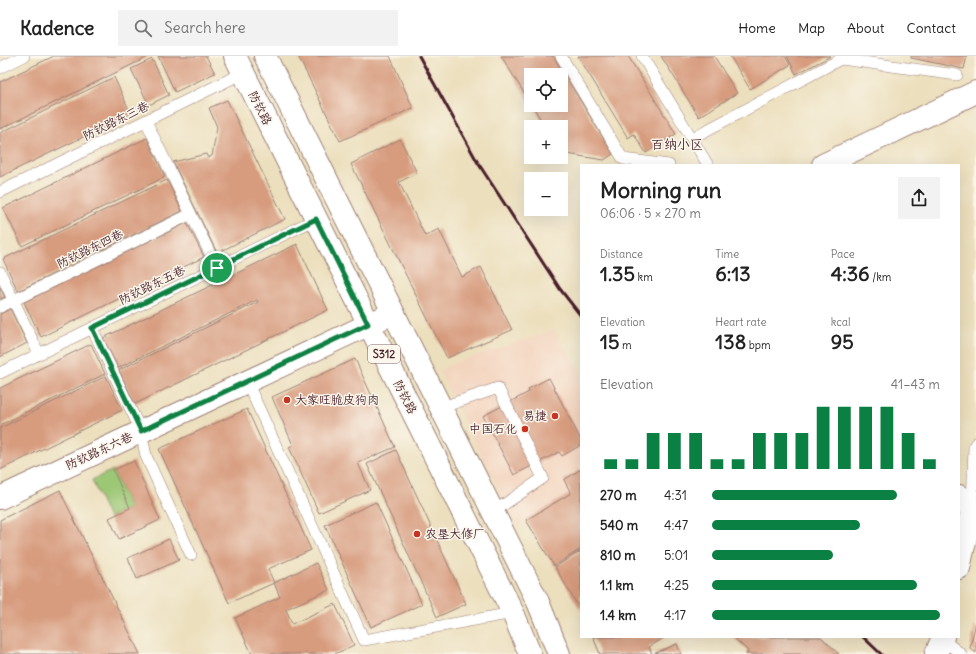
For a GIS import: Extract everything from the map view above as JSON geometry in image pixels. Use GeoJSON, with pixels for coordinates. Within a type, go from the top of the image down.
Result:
{"type":"FeatureCollection","features":[{"type":"Feature","properties":{"kind":"main road","name":"S312"},"geometry":{"type":"LineString","coordinates":[[265,56],[538,602],[559,654]]}},
{"type":"Feature","properties":{"kind":"main road","name":"防钦路"},"geometry":{"type":"LineString","coordinates":[[239,65],[513,613],[530,654]]}},
{"type":"Feature","properties":{"kind":"main road"},"geometry":{"type":"LineString","coordinates":[[825,164],[976,92]]}},
{"type":"Feature","properties":{"kind":"main road","name":"防钦路东六巷"},"geometry":{"type":"LineString","coordinates":[[0,498],[393,313]]}},
{"type":"Feature","properties":{"kind":"main road"},"geometry":{"type":"LineString","coordinates":[[960,562],[969,506]]}},
{"type":"Feature","properties":{"kind":"lane"},"geometry":{"type":"LineString","coordinates":[[0,68],[24,56]]}},
{"type":"Feature","properties":{"kind":"lane"},"geometry":{"type":"LineString","coordinates":[[561,56],[623,159],[661,164]]}},
{"type":"Feature","properties":{"kind":"lane"},"geometry":{"type":"LineString","coordinates":[[642,56],[707,164]]}},
{"type":"Feature","properties":{"kind":"lane"},"geometry":{"type":"LineString","coordinates":[[692,138],[841,59],[957,75]]}},
{"type":"Feature","properties":{"kind":"lane","name":"防钦路东三巷"},"geometry":{"type":"LineString","coordinates":[[0,192],[146,121],[239,65]]}},
{"type":"Feature","properties":{"kind":"lane"},"geometry":{"type":"LineString","coordinates":[[146,121],[217,268]]}},
{"type":"Feature","properties":{"kind":"lane","name":"防钦路东四巷"},"geometry":{"type":"LineString","coordinates":[[0,307],[191,214]]}},
{"type":"Feature","properties":{"kind":"lane","name":"防钦路东五巷"},"geometry":{"type":"LineString","coordinates":[[0,373],[316,219]]}},
{"type":"Feature","properties":{"kind":"lane"},"geometry":{"type":"LineString","coordinates":[[0,272],[40,354]]}},
{"type":"Feature","properties":{"kind":"lane"},"geometry":{"type":"LineString","coordinates":[[92,328],[141,431],[146,456],[191,555]]}},
{"type":"Feature","properties":{"kind":"lane"},"geometry":{"type":"LineString","coordinates":[[247,382],[364,640],[513,613]]}},
{"type":"Feature","properties":{"kind":"lane"},"geometry":{"type":"LineString","coordinates":[[440,408],[498,388],[543,478],[493,512]]}},
{"type":"Feature","properties":{"kind":"lane"},"geometry":{"type":"LineString","coordinates":[[969,506],[974,446],[976,443]]}},
{"type":"Feature","properties":{"kind":"lane"},"geometry":{"type":"LineString","coordinates":[[940,643],[961,654]]}},
{"type":"Feature","properties":{"kind":"shaded area","name":"中国石化"},"geometry":{"type":"Polygon","coordinates":[[[553,330],[580,370],[580,487],[517,526],[439,371],[452,364],[553,330]]]}},
{"type":"Feature","properties":{"kind":"green space"},"geometry":{"type":"Polygon","coordinates":[[[113,470],[130,508],[109,518],[92,480],[113,470]]]}},
{"type":"Feature","properties":{"kind":"building"},"geometry":{"type":"Polygon","coordinates":[[[54,56],[150,56],[0,129],[0,82],[54,56]]]}},
{"type":"Feature","properties":{"kind":"building"},"geometry":{"type":"Polygon","coordinates":[[[158,56],[206,56],[215,73],[175,92],[158,56]]]}},
{"type":"Feature","properties":{"kind":"building"},"geometry":{"type":"Polygon","coordinates":[[[298,56],[390,56],[413,108],[340,141],[298,56]]]}},
{"type":"Feature","properties":{"kind":"building"},"geometry":{"type":"Polygon","coordinates":[[[501,56],[553,56],[560,68],[524,68],[524,93],[501,56]]]}},
{"type":"Feature","properties":{"kind":"building"},"geometry":{"type":"Polygon","coordinates":[[[578,56],[628,56],[676,134],[646,153],[634,134],[628,138],[578,56]]]}},
{"type":"Feature","properties":{"kind":"building"},"geometry":{"type":"Polygon","coordinates":[[[661,56],[714,56],[737,93],[699,117],[661,56]]]}},
{"type":"Feature","properties":{"kind":"building"},"geometry":{"type":"Polygon","coordinates":[[[730,56],[785,56],[790,65],[750,89],[730,56]]]}},
{"type":"Feature","properties":{"kind":"building"},"geometry":{"type":"Polygon","coordinates":[[[787,56],[831,56],[796,74],[787,56]]]}},
{"type":"Feature","properties":{"kind":"building"},"geometry":{"type":"Polygon","coordinates":[[[911,56],[967,56],[964,69],[911,58],[911,56]]]}},
{"type":"Feature","properties":{"kind":"building"},"geometry":{"type":"Polygon","coordinates":[[[152,59],[169,95],[149,105],[131,69],[152,59]]]}},
{"type":"Feature","properties":{"kind":"building"},"geometry":{"type":"Polygon","coordinates":[[[114,77],[131,114],[0,177],[0,133],[114,77]]]}},
{"type":"Feature","properties":{"kind":"building"},"geometry":{"type":"Polygon","coordinates":[[[568,80],[613,154],[604,160],[568,154],[568,120],[541,120],[536,112],[568,112],[568,80]]]}},
{"type":"Feature","properties":{"kind":"building"},"geometry":{"type":"Polygon","coordinates":[[[227,100],[285,219],[217,253],[173,162],[206,154],[208,158],[212,156],[217,127],[209,108],[227,100]]]}},
{"type":"Feature","properties":{"kind":"building"},"geometry":{"type":"Polygon","coordinates":[[[147,138],[165,177],[22,246],[3,208],[147,138]]]}},
{"type":"Feature","properties":{"kind":"building"},"geometry":{"type":"Polygon","coordinates":[[[400,139],[417,173],[399,182],[425,236],[439,229],[462,277],[481,267],[512,330],[447,358],[351,164],[400,139]]]}},
{"type":"Feature","properties":{"kind":"building"},"geometry":{"type":"Polygon","coordinates":[[[167,180],[182,211],[18,291],[3,259],[167,180]]]}},
{"type":"Feature","properties":{"kind":"building"},"geometry":{"type":"Polygon","coordinates":[[[187,223],[204,257],[41,337],[24,302],[187,223]]]}},
{"type":"Feature","properties":{"kind":"building"},"geometry":{"type":"Polygon","coordinates":[[[297,244],[328,310],[135,404],[119,370],[258,302],[257,300],[118,368],[103,338],[297,244]]]}},
{"type":"Feature","properties":{"kind":"building"},"geometry":{"type":"Polygon","coordinates":[[[0,287],[5,297],[0,299],[0,287]]]}},
{"type":"Feature","properties":{"kind":"building"},"geometry":{"type":"Polygon","coordinates":[[[10,309],[27,343],[0,357],[0,314],[10,309]]]}},
{"type":"Feature","properties":{"kind":"building"},"geometry":{"type":"Polygon","coordinates":[[[91,344],[105,374],[0,425],[0,388],[91,344]]]}},
{"type":"Feature","properties":{"kind":"building"},"geometry":{"type":"Polygon","coordinates":[[[355,359],[395,447],[358,463],[370,490],[319,513],[289,447],[293,445],[272,397],[355,359]]]}},
{"type":"Feature","properties":{"kind":"building"},"geometry":{"type":"Polygon","coordinates":[[[106,376],[122,410],[0,470],[0,428],[106,376]]]}},
{"type":"Feature","properties":{"kind":"building"},"geometry":{"type":"Polygon","coordinates":[[[549,378],[580,438],[580,446],[562,456],[559,452],[514,475],[483,416],[529,392],[528,389],[549,378]]]}},
{"type":"Feature","properties":{"kind":"building"},"geometry":{"type":"Polygon","coordinates":[[[247,409],[311,550],[268,569],[274,583],[229,603],[159,449],[247,409]]]}},
{"type":"Feature","properties":{"kind":"building","name":"农垦大修厂"},"geometry":{"type":"Polygon","coordinates":[[[396,450],[466,604],[437,617],[367,464],[396,450]]]}},
{"type":"Feature","properties":{"kind":"building"},"geometry":{"type":"Polygon","coordinates":[[[134,461],[160,520],[119,539],[109,518],[130,508],[113,470],[134,461]]]}},
{"type":"Feature","properties":{"kind":"building"},"geometry":{"type":"Polygon","coordinates":[[[580,470],[580,550],[554,566],[526,520],[571,493],[564,480],[580,470]]]}},
{"type":"Feature","properties":{"kind":"building"},"geometry":{"type":"Polygon","coordinates":[[[60,490],[140,654],[0,654],[0,520],[60,490]]]}},
{"type":"Feature","properties":{"kind":"building"},"geometry":{"type":"Polygon","coordinates":[[[376,502],[422,604],[371,627],[325,525],[376,502]]]}},
{"type":"Feature","properties":{"kind":"building"},"geometry":{"type":"Polygon","coordinates":[[[169,539],[179,560],[137,579],[128,558],[169,539]]]}},
{"type":"Feature","properties":{"kind":"building"},"geometry":{"type":"Polygon","coordinates":[[[580,552],[580,609],[555,567],[580,552]]]}},
{"type":"Feature","properties":{"kind":"building"},"geometry":{"type":"Polygon","coordinates":[[[316,563],[329,590],[286,609],[292,624],[335,604],[354,645],[335,654],[306,654],[306,652],[301,654],[252,654],[235,618],[280,597],[274,583],[316,563]]]}},
{"type":"Feature","properties":{"kind":"building"},"geometry":{"type":"Polygon","coordinates":[[[976,622],[976,653],[970,648],[976,622]]]}},
{"type":"Feature","properties":{"kind":"building"},"geometry":{"type":"Polygon","coordinates":[[[593,638],[663,638],[649,647],[652,654],[600,654],[593,638]]]}},
{"type":"Feature","properties":{"kind":"building"},"geometry":{"type":"Polygon","coordinates":[[[734,638],[822,638],[839,654],[746,654],[748,651],[734,638]]]}},
{"type":"Feature","properties":{"kind":"building"},"geometry":{"type":"Polygon","coordinates":[[[677,644],[681,654],[653,654],[677,644]]]}},
{"type":"Feature","properties":{"kind":"railway"},"geometry":{"type":"LineString","coordinates":[[419,56],[478,163],[560,289],[580,315]]}},
{"type":"Feature","properties":{"kind":"railway"},"geometry":{"type":"LineString","coordinates":[[864,638],[881,654]]}},
{"type":"Feature","properties":{"kind":"place","name":"大家旺脆皮狗肉"},"geometry":{"type":"Point","coordinates":[287,400]}},
{"type":"Feature","properties":{"kind":"place","name":"易捷"},"geometry":{"type":"Point","coordinates":[555,416]}},
{"type":"Feature","properties":{"kind":"place","name":"中国石化"},"geometry":{"type":"Point","coordinates":[525,429]}},
{"type":"Feature","properties":{"kind":"place","name":"农垦大修厂"},"geometry":{"type":"Point","coordinates":[417,534]}},
{"type":"Feature","properties":{"kind":"district","name":"百纳小区"},"geometry":{"type":"Point","coordinates":[677,144]}},
{"type":"Feature","properties":{"kind":"route"},"geometry":{"type":"LineString","coordinates":[[316,219],[368,324],[141,431],[92,328],[217,268],[316,219]]}}]}
